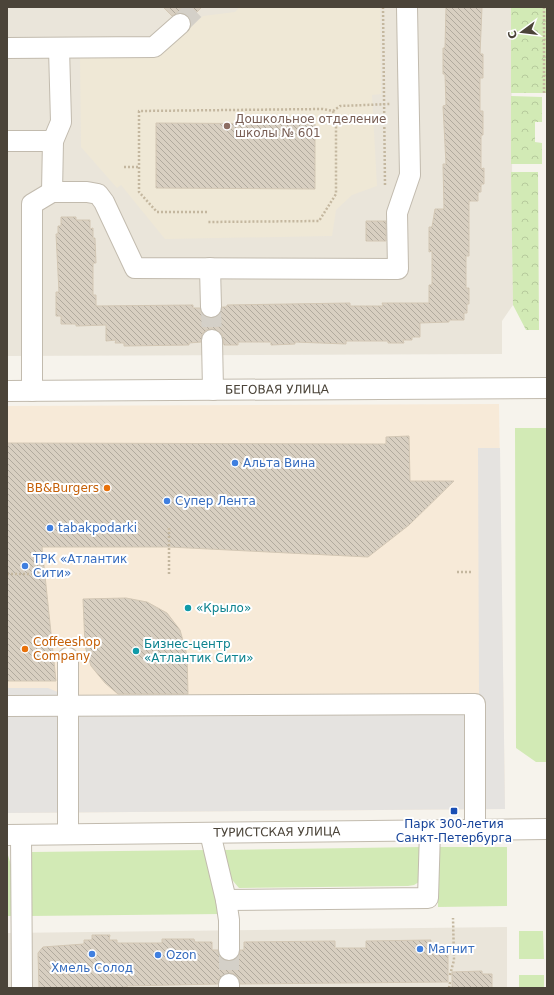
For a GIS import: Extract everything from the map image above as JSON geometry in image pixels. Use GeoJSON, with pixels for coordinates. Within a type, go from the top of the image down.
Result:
{"type":"FeatureCollection","features":[{"type":"Feature","properties":{"kind":"street"},"geometry":{"type":"LineString","coordinates":[[32,391],[32,204],[52,192],[88,192],[98,194],[104,202],[135,268],[398,269],[397,213],[410,175],[407,7]]}},
{"type":"Feature","properties":{"kind":"street"},"geometry":{"type":"LineString","coordinates":[[7,48],[154,47],[180,24]]}},
{"type":"Feature","properties":{"kind":"street"},"geometry":{"type":"LineString","coordinates":[[52,192],[53,141],[61,122],[60,48]]}},
{"type":"Feature","properties":{"kind":"street"},"geometry":{"type":"LineString","coordinates":[[7,141],[53,141]]}},
{"type":"Feature","properties":{"kind":"street"},"geometry":{"type":"LineString","coordinates":[[210,268],[211,308]]}},
{"type":"Feature","properties":{"kind":"street"},"geometry":{"type":"LineString","coordinates":[[212,340],[213,390]]}},
{"type":"Feature","properties":{"kind":"street","name":"БЕГОВАЯ УЛИЦА"},"geometry":{"type":"LineString","coordinates":[[7,391],[547,388]]}},
{"type":"Feature","properties":{"kind":"street"},"geometry":{"type":"LineString","coordinates":[[68,658],[68,834]]}},
{"type":"Feature","properties":{"kind":"street"},"geometry":{"type":"LineString","coordinates":[[7,706],[475,704],[475,830]]}},
{"type":"Feature","properties":{"kind":"street","name":"ТУРИСТСКАЯ УЛИЦА"},"geometry":{"type":"LineString","coordinates":[[14,835],[547,830]]}},
{"type":"Feature","properties":{"kind":"street"},"geometry":{"type":"LineString","coordinates":[[226,900],[428,898],[430,831]]}},
{"type":"Feature","properties":{"kind":"street"},"geometry":{"type":"LineString","coordinates":[[210,833],[226,900],[229,950]]}},
{"type":"Feature","properties":{"kind":"street"},"geometry":{"type":"LineString","coordinates":[[14,835],[22,988]]}},
{"type":"Feature","properties":{"kind":"path"},"geometry":{"type":"LineString","coordinates":[[383,7],[385,190]]}},
{"type":"Feature","properties":{"kind":"path"},"geometry":{"type":"LineString","coordinates":[[544,7],[544,95]]}},
{"type":"Feature","properties":{"kind":"path"},"geometry":{"type":"LineString","coordinates":[[334,111],[340,106],[409,103]]}},
{"type":"Feature","properties":{"kind":"path"},"geometry":{"type":"LineString","coordinates":[[207,212],[157,212],[139,192],[139,111],[323,108],[334,111]]}},
{"type":"Feature","properties":{"kind":"path"},"geometry":{"type":"LineString","coordinates":[[207,222],[319,221],[336,194],[336,122],[334,111]]}},
{"type":"Feature","properties":{"kind":"path"},"geometry":{"type":"LineString","coordinates":[[124,167],[139,166]]}},
{"type":"Feature","properties":{"kind":"path"},"geometry":{"type":"LineString","coordinates":[[169,528],[169,574]]}},
{"type":"Feature","properties":{"kind":"path"},"geometry":{"type":"LineString","coordinates":[[457,572],[474,572]]}},
{"type":"Feature","properties":{"kind":"path"},"geometry":{"type":"LineString","coordinates":[[7,574],[45,574]]}},
{"type":"Feature","properties":{"kind":"path"},"geometry":{"type":"LineString","coordinates":[[450,975],[454,960],[453,918]]}},
{"type":"Feature","properties":{"kind":"path"},"geometry":{"type":"LineString","coordinates":[[449,988],[450,982]]}},
{"type":"Feature","properties":{"kind":"shaded area"},"geometry":{"type":"Polygon","coordinates":[[[7,7],[511,7],[513,305],[502,321],[502,354],[7,356],[7,7]]]}},
{"type":"Feature","properties":{"kind":"shaded area","name":"Дошкольное отделение школы № 601"},"geometry":{"type":"Polygon","coordinates":[[[240,7],[380,7],[381,94],[372,95],[377,186],[352,195],[336,210],[332,236],[165,239],[121,185],[117,188],[81,147],[80,55],[160,54],[203,16],[235,12],[240,7]]]}},
{"type":"Feature","properties":{"kind":"shaded area"},"geometry":{"type":"Polygon","coordinates":[[[499,404],[505,809],[7,813],[7,406],[499,404]]]}},
{"type":"Feature","properties":{"kind":"shaded area"},"geometry":{"type":"Polygon","coordinates":[[[478,448],[500,448],[505,809],[7,813],[7,688],[48,688],[77,700],[479,696],[478,448]]]}},
{"type":"Feature","properties":{"kind":"shaded area"},"geometry":{"type":"Polygon","coordinates":[[[507,927],[507,988],[7,988],[7,933],[507,927]]]}},
{"type":"Feature","properties":{"kind":"green space"},"geometry":{"type":"Polygon","coordinates":[[[511,7],[547,7],[547,93],[511,93],[511,7]]]}},
{"type":"Feature","properties":{"kind":"green space"},"geometry":{"type":"Polygon","coordinates":[[[511,96],[542,97],[542,122],[535,122],[535,142],[542,143],[542,164],[511,164],[511,96]]]}},
{"type":"Feature","properties":{"kind":"green space"},"geometry":{"type":"Polygon","coordinates":[[[511,172],[538,172],[539,330],[526,330],[513,305],[511,172]]]}},
{"type":"Feature","properties":{"kind":"green space"},"geometry":{"type":"Polygon","coordinates":[[[515,428],[547,428],[547,762],[536,762],[516,748],[515,428]]]}},
{"type":"Feature","properties":{"kind":"green space"},"geometry":{"type":"Polygon","coordinates":[[[420,847],[419,882],[408,886],[239,888],[228,875],[223,850],[420,847]]]}},
{"type":"Feature","properties":{"kind":"green space"},"geometry":{"type":"Polygon","coordinates":[[[437,847],[507,847],[507,906],[438,907],[437,847]]]}},
{"type":"Feature","properties":{"kind":"green space"},"geometry":{"type":"Polygon","coordinates":[[[207,850],[220,914],[30,916],[28,864],[32,852],[207,850]]]}},
{"type":"Feature","properties":{"kind":"green space"},"geometry":{"type":"Polygon","coordinates":[[[7,852],[11,865],[13,916],[7,916],[7,852]]]}},
{"type":"Feature","properties":{"kind":"green space"},"geometry":{"type":"Polygon","coordinates":[[[519,931],[543,931],[544,959],[519,959],[519,931]]]}},
{"type":"Feature","properties":{"kind":"green space"},"geometry":{"type":"Polygon","coordinates":[[[519,975],[544,975],[544,988],[519,988],[519,975]]]}},
{"type":"Feature","properties":{"kind":"building"},"geometry":{"type":"Polygon","coordinates":[[[163,7],[202,7],[190,19],[183,13],[177,13],[172,16],[163,7]]]}},
{"type":"Feature","properties":{"kind":"building"},"geometry":{"type":"Polygon","coordinates":[[[446,7],[482,7],[480,54],[483,54],[483,78],[480,78],[480,111],[483,111],[481,169],[484,168],[484,184],[481,184],[481,192],[478,192],[478,201],[469,201],[469,256],[466,256],[466,288],[469,288],[469,304],[467,304],[467,313],[464,313],[464,320],[420,323],[420,337],[412,337],[412,340],[403,340],[404,343],[388,343],[388,341],[346,341],[346,344],[295,342],[295,344],[271,345],[271,342],[238,342],[238,345],[224,345],[222,334],[212,329],[206,330],[202,334],[201,342],[189,343],[189,345],[124,346],[124,343],[115,343],[116,340],[106,341],[106,325],[76,326],[76,324],[61,324],[61,316],[56,316],[56,292],[59,292],[56,234],[58,234],[58,226],[61,226],[61,217],[76,217],[76,220],[90,220],[90,229],[93,228],[93,238],[95,238],[96,263],[93,263],[93,295],[96,295],[96,306],[193,305],[193,308],[200,308],[205,317],[211,318],[217,317],[222,307],[227,307],[227,305],[350,303],[350,306],[383,306],[382,303],[429,303],[429,285],[432,285],[432,251],[429,252],[429,227],[432,227],[435,209],[444,209],[443,164],[446,164],[443,106],[446,105],[445,74],[443,74],[443,48],[445,48],[446,7]]]}},
{"type":"Feature","properties":{"kind":"building"},"geometry":{"type":"Polygon","coordinates":[[[156,123],[315,124],[315,189],[156,188],[156,123]]]}},
{"type":"Feature","properties":{"kind":"building"},"geometry":{"type":"Polygon","coordinates":[[[366,221],[386,221],[386,241],[366,241],[366,221]]]}},
{"type":"Feature","properties":{"kind":"building","name":"ТРК «Атлантик Сити»"},"geometry":{"type":"Polygon","coordinates":[[[409,436],[410,481],[454,481],[409,525],[368,557],[169,547],[42,547],[56,681],[7,681],[7,443],[386,444],[386,437],[409,436]]]}},
{"type":"Feature","properties":{"kind":"building","name":"Бизнес-центр «Атлантик Сити»"},"geometry":{"type":"Polygon","coordinates":[[[126,598],[147,602],[167,613],[180,630],[187,655],[188,694],[118,694],[105,683],[91,666],[85,646],[83,599],[126,598]]]}},
{"type":"Feature","properties":{"kind":"building"},"geometry":{"type":"Polygon","coordinates":[[[92,935],[110,935],[109,940],[117,940],[117,943],[162,943],[162,939],[194,939],[195,942],[212,942],[212,950],[218,950],[219,956],[229,961],[235,960],[239,955],[240,950],[244,950],[244,942],[335,941],[335,948],[366,948],[366,941],[431,940],[431,947],[448,947],[448,982],[240,984],[239,979],[235,974],[229,973],[219,978],[218,984],[127,986],[127,988],[39,988],[38,953],[43,947],[84,944],[84,940],[92,940],[92,935]]]}},
{"type":"Feature","properties":{"kind":"building"},"geometry":{"type":"Polygon","coordinates":[[[482,971],[482,974],[492,974],[492,988],[452,988],[452,972],[482,971]]]}},
{"type":"Feature","properties":{"kind":"tunnel"},"geometry":{"type":"LineString","coordinates":[[180,24],[197,7]]}},
{"type":"Feature","properties":{"kind":"tunnel"},"geometry":{"type":"LineString","coordinates":[[211,307],[212,340]]}},
{"type":"Feature","properties":{"kind":"tunnel"},"geometry":{"type":"LineString","coordinates":[[229,950],[229,984]]}},
{"type":"Feature","properties":{"kind":"place","name":"Дошкольное отделение школы № 601"},"geometry":{"type":"Point","coordinates":[227,126]}},
{"type":"Feature","properties":{"kind":"place","name":"Альта Вина"},"geometry":{"type":"Point","coordinates":[235,463]}},
{"type":"Feature","properties":{"kind":"place","name":"BB&Burgers"},"geometry":{"type":"Point","coordinates":[107,488]}},
{"type":"Feature","properties":{"kind":"place","name":"Супер Лента"},"geometry":{"type":"Point","coordinates":[167,501]}},
{"type":"Feature","properties":{"kind":"place","name":"tabakpodarki"},"geometry":{"type":"Point","coordinates":[50,528]}},
{"type":"Feature","properties":{"kind":"place","name":"ТРК «Атлантик Сити»"},"geometry":{"type":"Point","coordinates":[25,566]}},
{"type":"Feature","properties":{"kind":"place","name":"«Крыло»"},"geometry":{"type":"Point","coordinates":[188,608]}},
{"type":"Feature","properties":{"kind":"place","name":"Coffeeshop Company"},"geometry":{"type":"Point","coordinates":[25,649]}},
{"type":"Feature","properties":{"kind":"place","name":"Бизнес-центр «Атлантик Сити»"},"geometry":{"type":"Point","coordinates":[136,651]}},
{"type":"Feature","properties":{"kind":"place","name":"Парк 300-летия Санкт-Петербурга"},"geometry":{"type":"Point","coordinates":[454,811]}},
{"type":"Feature","properties":{"kind":"place","name":"Магнит"},"geometry":{"type":"Point","coordinates":[420,949]}},
{"type":"Feature","properties":{"kind":"place","name":"Хмель Солод"},"geometry":{"type":"Point","coordinates":[92,954]}},
{"type":"Feature","properties":{"kind":"place","name":"Ozon"},"geometry":{"type":"Point","coordinates":[158,955]}}]}
